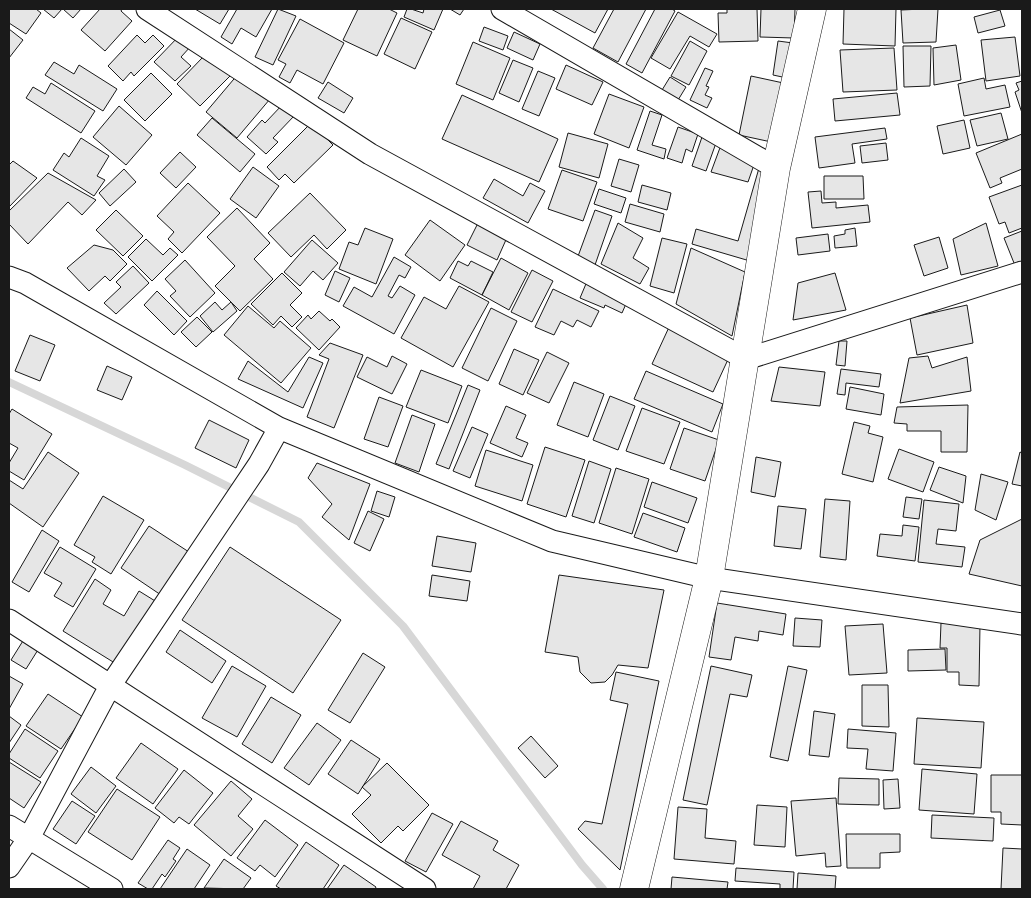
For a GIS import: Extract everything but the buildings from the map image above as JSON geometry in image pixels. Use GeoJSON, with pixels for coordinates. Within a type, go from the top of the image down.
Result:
{"type":"FeatureCollection","features":[{"type":"Feature","properties":{"kind":"street"},"geometry":{"type":"LineString","coordinates":[[147,9],[370,154],[746,359],[1022,272]]}},
{"type":"Feature","properties":{"kind":"street"},"geometry":{"type":"LineString","coordinates":[[502,9],[776,168]]}},
{"type":"Feature","properties":{"kind":"street"},"geometry":{"type":"LineString","coordinates":[[635,885],[709,578],[776,168],[812,9]]}},
{"type":"Feature","properties":{"kind":"street"},"geometry":{"type":"LineString","coordinates":[[9,277],[25,283],[279,428],[552,541],[709,578],[1022,624]]}},
{"type":"Feature","properties":{"kind":"street"},"geometry":{"type":"LineString","coordinates":[[9,867],[29,838],[110,686],[259,464],[279,428]]}},
{"type":"Feature","properties":{"kind":"street"},"geometry":{"type":"LineString","coordinates":[[9,620],[425,889]]}},
{"type":"Feature","properties":{"kind":"street"},"geometry":{"type":"LineString","coordinates":[[9,826],[112,889]]}},
{"type":"Feature","properties":{"kind":"waterway"},"geometry":{"type":"LineString","coordinates":[[9,382],[185,465],[299,522],[403,626],[582,865],[603,889]]}}]}
